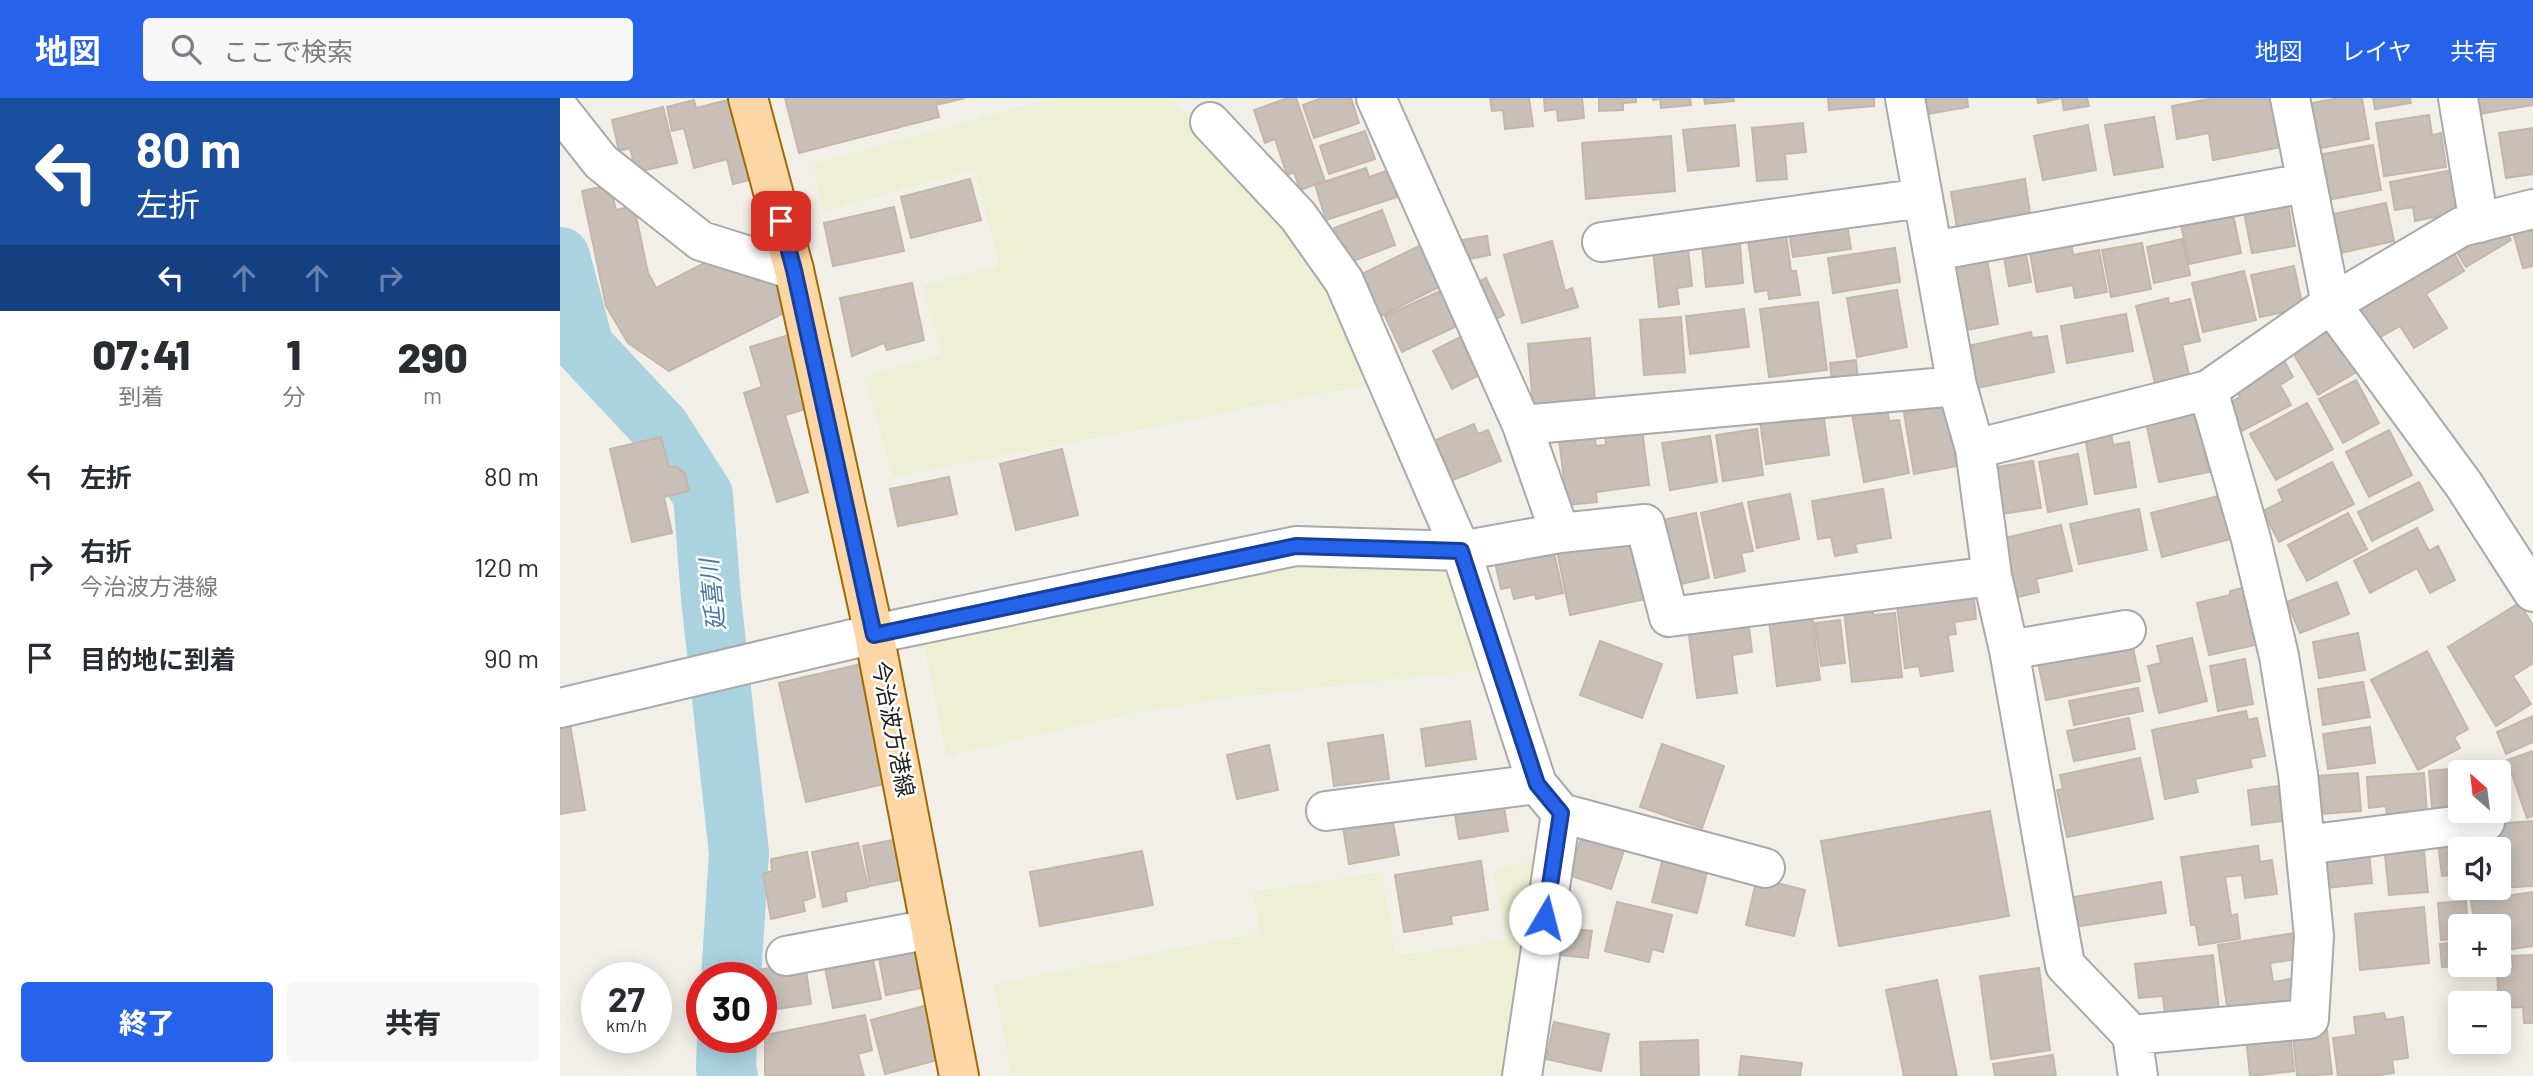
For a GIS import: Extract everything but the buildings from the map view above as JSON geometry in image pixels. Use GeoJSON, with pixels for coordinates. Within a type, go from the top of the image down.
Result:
{"type":"FeatureCollection","features":[{"type":"Feature","properties":{"kind":"main road","name":"今治波方港線"},"geometry":{"type":"LineString","coordinates":[[748,98],[794,270],[874,635],[959,1076]]}},
{"type":"Feature","properties":{"kind":"street"},"geometry":{"type":"LineString","coordinates":[[1376,98],[1522,425],[1560,533]]}},
{"type":"Feature","properties":{"kind":"street"},"geometry":{"type":"LineString","coordinates":[[1905,98],[1957,386],[1975,450],[1993,576],[2009,650],[2065,965],[2132,1035],[2138,1076]]}},
{"type":"Feature","properties":{"kind":"street"},"geometry":{"type":"LineString","coordinates":[[2290,98],[2331,304],[2464,485],[2533,592]]}},
{"type":"Feature","properties":{"kind":"street"},"geometry":{"type":"LineString","coordinates":[[2458,98],[2479,223]]}},
{"type":"Feature","properties":{"kind":"street"},"geometry":{"type":"LineString","coordinates":[[560,110],[601,162],[701,241],[794,270]]}},
{"type":"Feature","properties":{"kind":"street"},"geometry":{"type":"LineString","coordinates":[[1210,122],[1298,216],[1344,281],[1461,551],[1537,784],[1561,813],[1765,868]]}},
{"type":"Feature","properties":{"kind":"street"},"geometry":{"type":"LineString","coordinates":[[1934,251],[2305,183]]}},
{"type":"Feature","properties":{"kind":"street"},"geometry":{"type":"LineString","coordinates":[[1602,242],[1923,198]]}},
{"type":"Feature","properties":{"kind":"street"},"geometry":{"type":"LineString","coordinates":[[1975,450],[2208,390],[2331,304],[2462,226],[2533,209]]}},
{"type":"Feature","properties":{"kind":"street"},"geometry":{"type":"LineString","coordinates":[[1522,425],[1957,386]]}},
{"type":"Feature","properties":{"kind":"street"},"geometry":{"type":"LineString","coordinates":[[2132,1035],[2309,1019],[2314,936],[2298,774],[2279,656],[2251,539],[2208,390]]}},
{"type":"Feature","properties":{"kind":"street"},"geometry":{"type":"LineString","coordinates":[[560,708],[874,635],[1296,546],[1461,551],[1560,533],[1645,524],[1669,617],[1993,576]]}},
{"type":"Feature","properties":{"kind":"street"},"geometry":{"type":"LineString","coordinates":[[2009,650],[2126,630]]}},
{"type":"Feature","properties":{"kind":"street"},"geometry":{"type":"LineString","coordinates":[[1326,811],[1537,784]]}},
{"type":"Feature","properties":{"kind":"street"},"geometry":{"type":"LineString","coordinates":[[1522,1076],[1561,813]]}},
{"type":"Feature","properties":{"kind":"street"},"geometry":{"type":"LineString","coordinates":[[2305,845],[2477,823]]}},
{"type":"Feature","properties":{"kind":"street"},"geometry":{"type":"LineString","coordinates":[[786,956],[931,929]]}},
{"type":"Feature","properties":{"kind":"green space"},"geometry":{"type":"Polygon","coordinates":[[[1053,98],[1172,98],[1329,277],[1373,384],[893,477],[864,376],[942,355],[922,285],[999,265],[974,169],[823,212],[813,164],[1053,98]]]}},
{"type":"Feature","properties":{"kind":"green space"},"geometry":{"type":"Polygon","coordinates":[[[1300,557],[1454,562],[1483,670],[1235,697],[1133,713],[946,756],[922,634],[1300,557]]]}},
{"type":"Feature","properties":{"kind":"green space"},"geometry":{"type":"Polygon","coordinates":[[[1541,859],[1507,1076],[1011,1076],[994,984],[1260,933],[1253,892],[1382,872],[1396,956],[1507,939],[1492,870],[1541,859]]]}},
{"type":"Feature","properties":{"kind":"waterway","name":"延喜川"},"geometry":{"type":"LineString","coordinates":[[560,257],[584,347],[660,428],[703,495],[711,598],[739,853],[732,962]]}},
{"type":"Feature","properties":{"kind":"waterway","name":"延喜川"},"geometry":{"type":"LineString","coordinates":[[726,1053],[728,1076]]}},
{"type":"Feature","properties":{"kind":"route"},"geometry":{"type":"LineString","coordinates":[[781,221],[874,635],[1296,546],[1461,551],[1537,784],[1561,813],[1545,918]]}}]}
